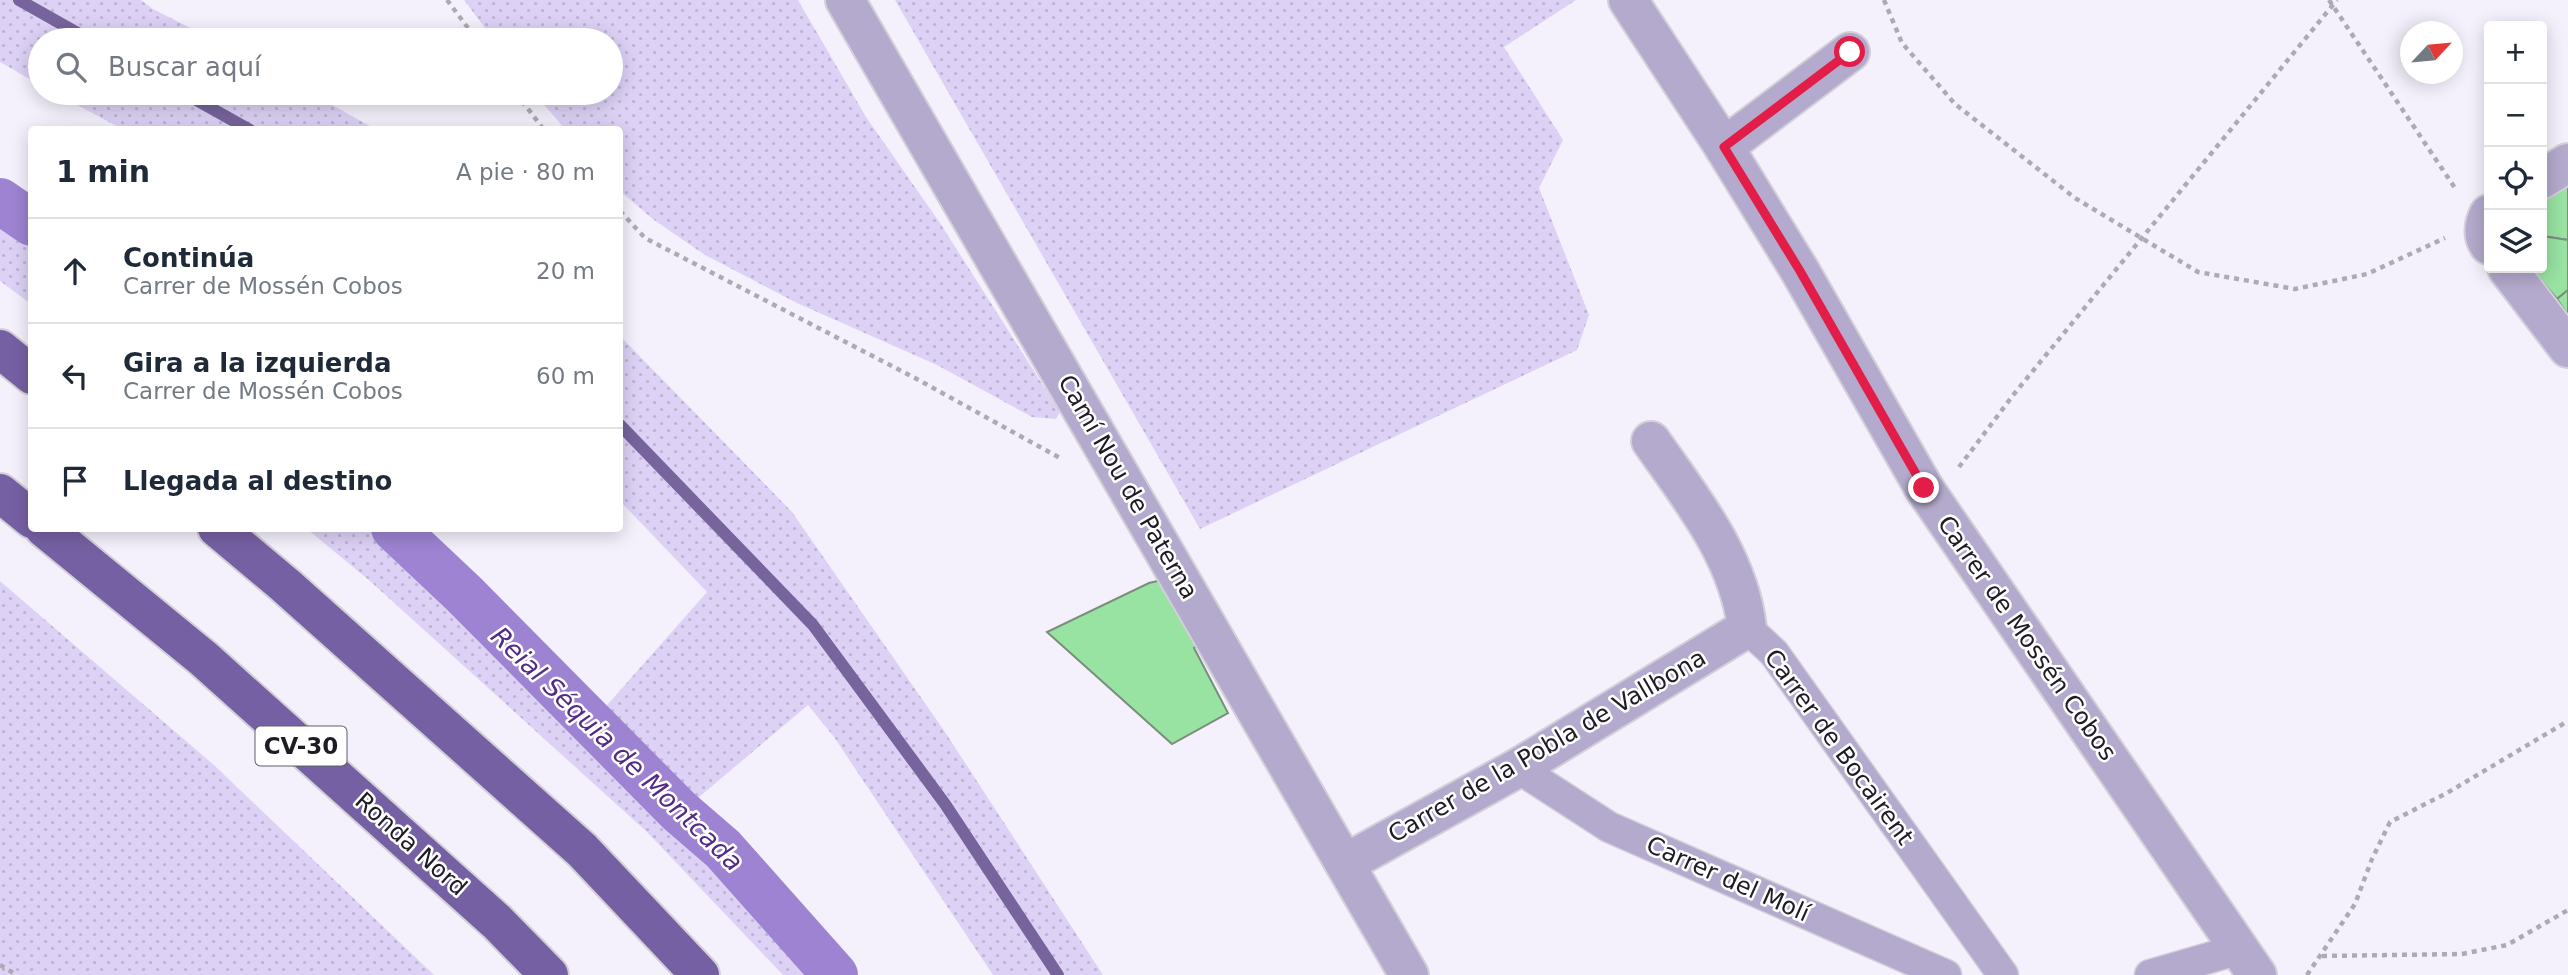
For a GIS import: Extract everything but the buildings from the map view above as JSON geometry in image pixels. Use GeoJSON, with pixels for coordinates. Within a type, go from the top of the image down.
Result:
{"type":"FeatureCollection","features":[{"type":"Feature","properties":{"kind":"highway"},"geometry":{"type":"LineString","coordinates":[[0,349],[28,372]]}},
{"type":"Feature","properties":{"kind":"highway"},"geometry":{"type":"LineString","coordinates":[[0,493],[28,516]]}},
{"type":"Feature","properties":{"kind":"highway","name":"Ronda Nord"},"geometry":{"type":"LineString","coordinates":[[49,532],[204,659],[497,922],[549,975]]}},
{"type":"Feature","properties":{"kind":"highway"},"geometry":{"type":"LineString","coordinates":[[222,532],[285,585],[582,850],[700,975]]}},
{"type":"Feature","properties":{"kind":"street","name":"Camí Nou de Paterna"},"geometry":{"type":"LineString","coordinates":[[845,0],[1409,975]]}},
{"type":"Feature","properties":{"kind":"street","name":"Carrer de Mossén Cobos"},"geometry":{"type":"LineString","coordinates":[[1629,0],[1800,271],[1933,502],[2249,962]]}},
{"type":"Feature","properties":{"kind":"street"},"geometry":{"type":"LineString","coordinates":[[1724,147],[1850,52]]}},
{"type":"Feature","properties":{"kind":"street"},"geometry":{"type":"LineString","coordinates":[[2547,176],[2568,163]]}},
{"type":"Feature","properties":{"kind":"street"},"geometry":{"type":"LineString","coordinates":[[2516,273],[2568,348]]}},
{"type":"Feature","properties":{"kind":"street","name":"Carrer de Bocairent"},"geometry":{"type":"LineString","coordinates":[[1651,441],[1716,533],[1745,609],[1747,628],[1774,653],[2003,975]]}},
{"type":"Feature","properties":{"kind":"street","name":"Carrer de la Pobla de Vallbona"},"geometry":{"type":"LineString","coordinates":[[1346,863],[1518,768],[1747,628]]}},
{"type":"Feature","properties":{"kind":"street","name":"Carrer del Molí"},"geometry":{"type":"LineString","coordinates":[[1518,768],[1609,828],[1946,975]]}},
{"type":"Feature","properties":{"kind":"street"},"geometry":{"type":"LineString","coordinates":[[2150,975],[2249,962]]}},
{"type":"Feature","properties":{"kind":"path"},"geometry":{"type":"LineString","coordinates":[[447,0],[468,28]]}},
{"type":"Feature","properties":{"kind":"path"},"geometry":{"type":"LineString","coordinates":[[1884,0],[1902,43],[1955,104],[2075,198],[2198,272],[2295,289],[2367,274],[2441,238],[2484,238]]}},
{"type":"Feature","properties":{"kind":"path"},"geometry":{"type":"LineString","coordinates":[[2329,0],[2484,229]]}},
{"type":"Feature","properties":{"kind":"path"},"geometry":{"type":"LineString","coordinates":[[1933,502],[2014,394],[2337,0]]}},
{"type":"Feature","properties":{"kind":"path"},"geometry":{"type":"LineString","coordinates":[[525,105],[541,126]]}},
{"type":"Feature","properties":{"kind":"path"},"geometry":{"type":"LineString","coordinates":[[623,214],[645,238],[915,378],[1060,458],[1104,445]]}},
{"type":"Feature","properties":{"kind":"path"},"geometry":{"type":"LineString","coordinates":[[2307,975],[2355,904],[2390,822],[2447,793],[2568,721]]}},
{"type":"Feature","properties":{"kind":"path"},"geometry":{"type":"LineString","coordinates":[[2321,956],[2462,954],[2507,945],[2568,910]]}},
{"type":"Feature","properties":{"kind":"path"},"geometry":{"type":"LineString","coordinates":[[0,965],[17,975]]}},
{"type":"Feature","properties":{"kind":"shaded area"},"geometry":{"type":"Polygon","coordinates":[[[0,0],[141,0],[190,28],[28,28],[28,78],[0,62],[0,0]]]}},
{"type":"Feature","properties":{"kind":"shaded area"},"geometry":{"type":"Polygon","coordinates":[[[464,0],[798,0],[866,117],[940,223],[1060,412],[1056,419],[1032,417],[937,365],[797,303],[705,255],[654,220],[623,194],[623,126],[562,126],[544,105],[623,105],[623,28],[485,28],[464,0]]]}},
{"type":"Feature","properties":{"kind":"shaded area"},"geometry":{"type":"Polygon","coordinates":[[[895,0],[1576,0],[1504,47],[1563,140],[1539,188],[1589,315],[1577,350],[1200,529],[895,0]]]}},
{"type":"Feature","properties":{"kind":"shaded area"},"geometry":{"type":"Polygon","coordinates":[[[77,105],[332,105],[370,126],[116,126],[77,105]]]}},
{"type":"Feature","properties":{"kind":"shaded area"},"geometry":{"type":"Polygon","coordinates":[[[0,186],[28,206],[28,302],[0,281],[0,186]]]}},
{"type":"Feature","properties":{"kind":"shaded area"},"geometry":{"type":"Polygon","coordinates":[[[623,339],[792,512],[945,732],[1103,975],[993,975],[834,737],[808,705],[692,803],[726,831],[851,975],[783,975],[647,832],[370,581],[311,532],[427,532],[601,712],[707,592],[623,504],[623,339]]]}},
{"type":"Feature","properties":{"kind":"shaded area"},"geometry":{"type":"Polygon","coordinates":[[[0,581],[215,766],[434,975],[0,975],[0,581]]]}},
{"type":"Feature","properties":{"kind":"waterway"},"geometry":{"type":"LineString","coordinates":[[19,0],[69,28]]}},
{"type":"Feature","properties":{"kind":"waterway"},"geometry":{"type":"LineString","coordinates":[[205,105],[243,126]]}},
{"type":"Feature","properties":{"kind":"waterway","name":"Reial Séquia de Montcada"},"geometry":{"type":"LineString","coordinates":[[0,201],[28,220]]}},
{"type":"Feature","properties":{"kind":"waterway"},"geometry":{"type":"LineString","coordinates":[[623,428],[813,625],[945,804],[1058,975]]}},
{"type":"Feature","properties":{"kind":"waterway","name":"Reial Séquia de Montcada"},"geometry":{"type":"LineString","coordinates":[[398,532],[464,594],[679,811],[723,849],[835,975]]}},
{"type":"Feature","properties":{"kind":"route"},"geometry":{"type":"LineString","coordinates":[[1850,52],[1724,147],[1800,271],[1924,488]]}}]}
